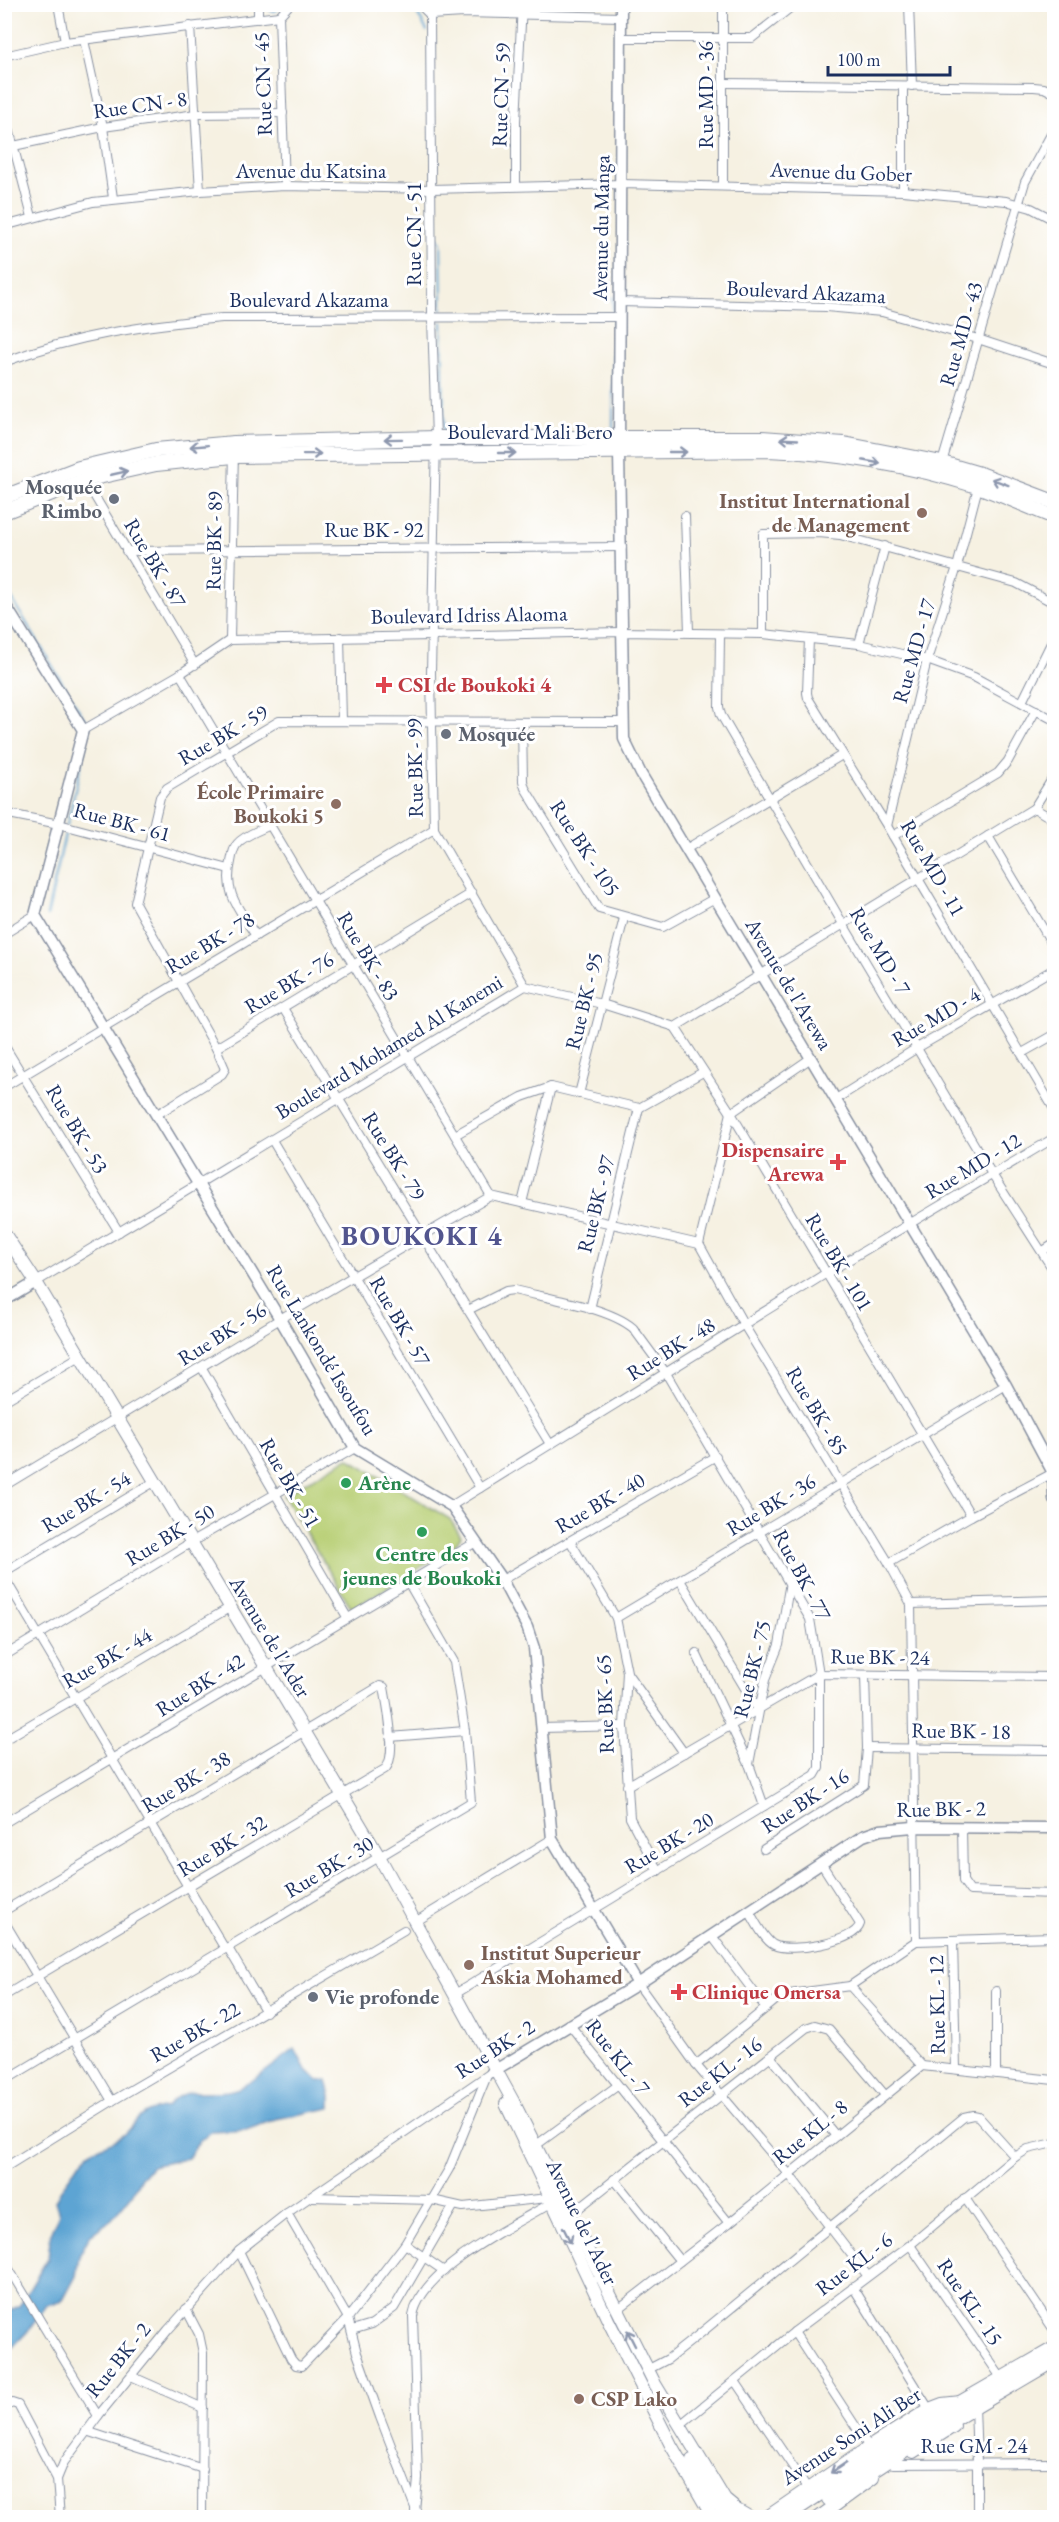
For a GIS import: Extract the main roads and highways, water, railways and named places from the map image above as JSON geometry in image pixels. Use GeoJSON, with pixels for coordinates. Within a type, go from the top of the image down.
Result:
{"type":"FeatureCollection","features":[{"type":"Feature","properties":{"kind":"main road","name":"Boulevard Mali Bero"},"geometry":{"type":"LineString","coordinates":[[4,512],[85,480],[233,449],[436,438],[620,446]]}},
{"type":"Feature","properties":{"kind":"main road","name":"Boulevard Mali Bero"},"geometry":{"type":"LineString","coordinates":[[4,497],[79,468],[156,450],[233,449],[435,453],[762,438],[813,440],[855,445],[940,469],[983,475],[1054,502]]}},
{"type":"Feature","properties":{"kind":"main road","name":"Boulevard Mali Bero"},"geometry":{"type":"LineString","coordinates":[[940,469],[978,487],[1054,517]]}},
{"type":"Feature","properties":{"kind":"main road","name":"Avenue de l'Ader"},"geometry":{"type":"LineString","coordinates":[[4,1233],[36,1282],[380,1858],[410,1926],[454,1995],[550,2200],[660,2413],[711,2504],[721,2517]]}},
{"type":"Feature","properties":{"kind":"main road","name":"Avenue de l'Ader"},"geometry":{"type":"LineString","coordinates":[[492,2072],[535,2146],[647,2370],[649,2388],[671,2445],[713,2517]]}},
{"type":"Feature","properties":{"kind":"main road","name":"Avenue Soni Ali Ber"},"geometry":{"type":"LineString","coordinates":[[819,2517],[893,2464],[950,2429],[967,2407],[1002,2379],[1054,2349]]}},
{"type":"Feature","properties":{"kind":"main road","name":"Avenue Soni Ali Ber"},"geometry":{"type":"LineString","coordinates":[[835,2490],[967,2407],[1054,2360]]}},
{"type":"Feature","properties":{"kind":"main road","name":"Avenue de l'Ader"},"geometry":{"type":"LineString","coordinates":[[649,2388],[680,2425],[725,2500],[737,2510],[752,2517]]}},
{"type":"Feature","properties":{"kind":"main road","name":"Avenue de l'Ader"},"geometry":{"type":"LineString","coordinates":[[649,2388],[716,2502],[728,2517]]}},
{"type":"Feature","properties":{"kind":"main road","name":"Avenue Soni Ali Ber"},"geometry":{"type":"LineString","coordinates":[[768,2517],[869,2447],[929,2409],[942,2404],[967,2407]]}},
{"type":"Feature","properties":{"kind":"main road"},"geometry":{"type":"LineString","coordinates":[[783,2517],[835,2490]]}},
{"type":"Feature","properties":{"kind":"main road"},"geometry":{"type":"LineString","coordinates":[[800,2517],[835,2490]]}},
{"type":"Feature","properties":{"kind":"main road"},"geometry":{"type":"LineString","coordinates":[[752,2517],[768,2517]]}},
{"type":"Feature","properties":{"kind":"water"},"geometry":{"type":"Polygon","coordinates":[[[295,2049],[305,2068],[318,2081],[327,2080],[331,2108],[276,2119],[246,2130],[211,2132],[199,2141],[188,2158],[152,2166],[141,2177],[133,2193],[111,2220],[90,2235],[79,2256],[76,2276],[63,2300],[47,2305],[29,2330],[5,2355],[5,2314],[20,2305],[48,2258],[51,2231],[59,2214],[55,2201],[84,2158],[95,2149],[125,2134],[146,2113],[167,2107],[182,2094],[236,2089],[258,2077],[295,2049]]]}},
{"type":"Feature","properties":{"kind":"waterway"},"geometry":{"type":"LineString","coordinates":[[264,4],[271,11],[275,11],[283,4]]}},
{"type":"Feature","properties":{"kind":"waterway"},"geometry":{"type":"LineString","coordinates":[[412,4],[427,31]]}},
{"type":"Feature","properties":{"kind":"waterway"},"geometry":{"type":"LineString","coordinates":[[435,234],[441,243],[442,309]]}},
{"type":"Feature","properties":{"kind":"waterway"},"geometry":{"type":"LineString","coordinates":[[613,297],[613,311]]}},
{"type":"Feature","properties":{"kind":"waterway"},"geometry":{"type":"LineString","coordinates":[[442,322],[444,433]]}},
{"type":"Feature","properties":{"kind":"waterway"},"geometry":{"type":"LineString","coordinates":[[613,322],[613,433]]}},
{"type":"Feature","properties":{"kind":"waterway"},"geometry":{"type":"LineString","coordinates":[[4,586],[88,725]]}},
{"type":"Feature","properties":{"kind":"waterway"},"geometry":{"type":"LineString","coordinates":[[67,825],[84,751]]}},
{"type":"Feature","properties":{"kind":"waterway"},"geometry":{"type":"LineString","coordinates":[[47,916],[65,834]]}},
{"type":"Feature","properties":{"kind":"place","name":"Mosquée Rimbo"},"geometry":{"type":"Point","coordinates":[114,499]}},
{"type":"Feature","properties":{"kind":"place","name":"Institut International de Management"},"geometry":{"type":"Point","coordinates":[922,513]}},
{"type":"Feature","properties":{"kind":"place","name":"CSI de Boukoki 4"},"geometry":{"type":"Point","coordinates":[384,685]}},
{"type":"Feature","properties":{"kind":"place","name":"Mosquée"},"geometry":{"type":"Point","coordinates":[446,734]}},
{"type":"Feature","properties":{"kind":"place","name":"École Primaire Boukoki 5"},"geometry":{"type":"Point","coordinates":[336,804]}},
{"type":"Feature","properties":{"kind":"place","name":"Dispensaire Arewa"},"geometry":{"type":"Point","coordinates":[838,1162]}},
{"type":"Feature","properties":{"kind":"place","name":"Arène"},"geometry":{"type":"Point","coordinates":[346,1483]}},
{"type":"Feature","properties":{"kind":"place","name":"Centre des jeunes de Boukoki"},"geometry":{"type":"Point","coordinates":[422,1532]}},
{"type":"Feature","properties":{"kind":"place","name":"Institut Superieur Askia Mohamed"},"geometry":{"type":"Point","coordinates":[469,1965]}},
{"type":"Feature","properties":{"kind":"place","name":"Clinique Omersa"},"geometry":{"type":"Point","coordinates":[679,1992]}},
{"type":"Feature","properties":{"kind":"place","name":"Vie profonde"},"geometry":{"type":"Point","coordinates":[313,1997]}},
{"type":"Feature","properties":{"kind":"place","name":"CSP Lako"},"geometry":{"type":"Point","coordinates":[579,2399]}},
{"type":"Feature","properties":{"kind":"district","name":"BOUKOKI 4"},"geometry":{"type":"Point","coordinates":[422,1236]}}]}
